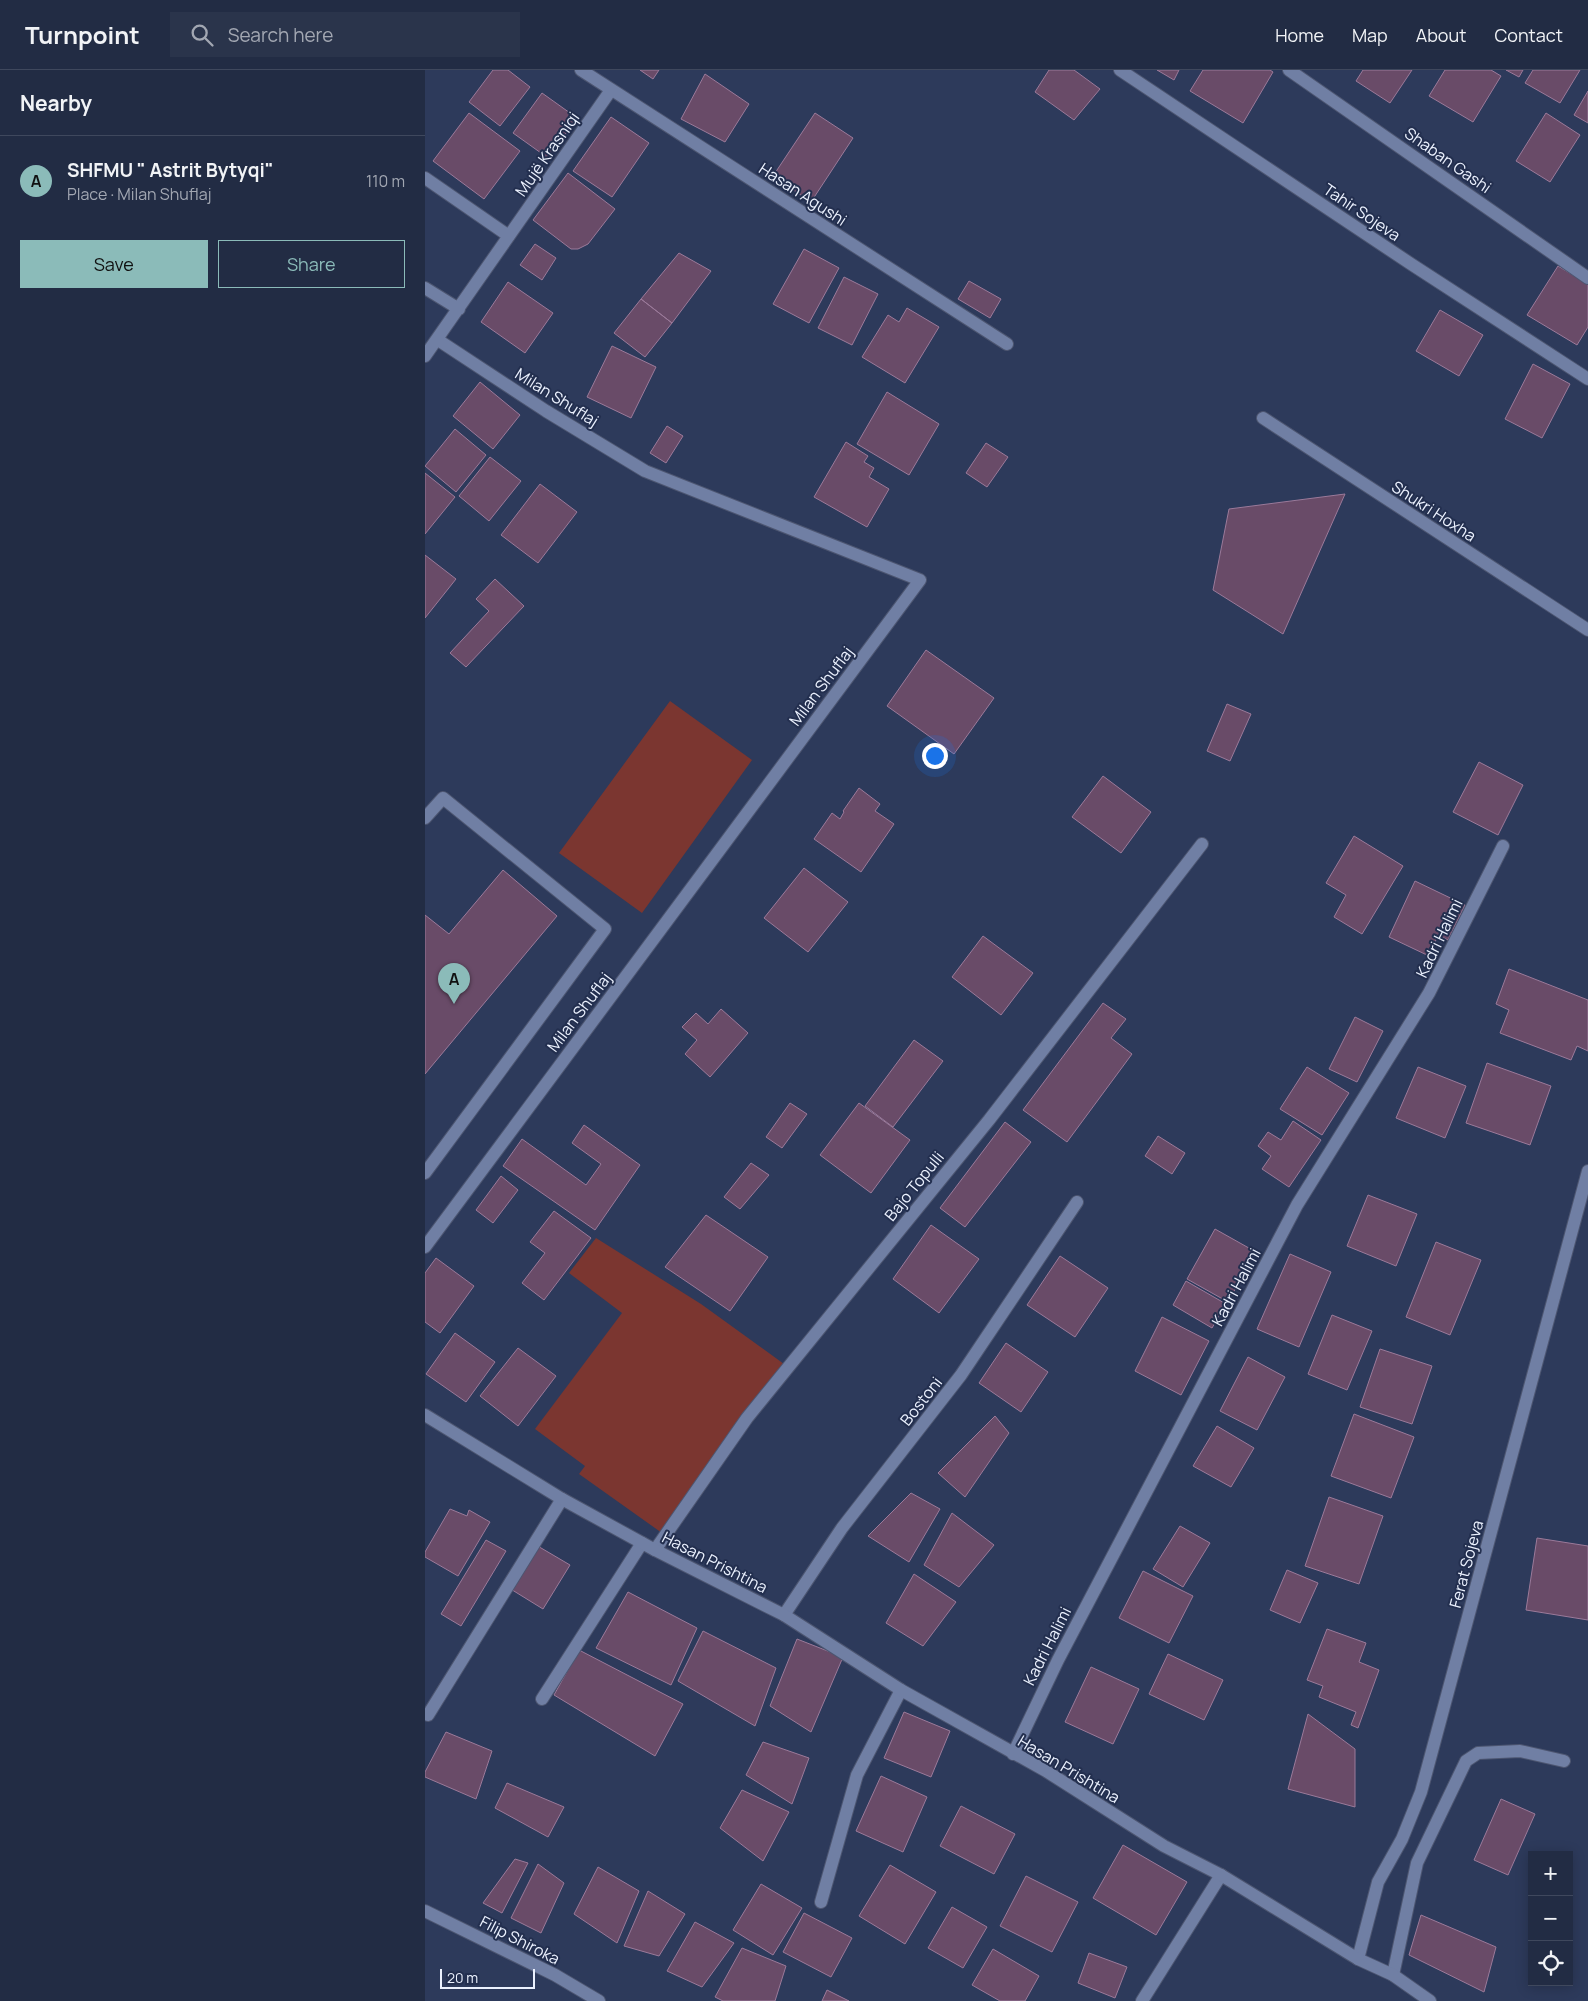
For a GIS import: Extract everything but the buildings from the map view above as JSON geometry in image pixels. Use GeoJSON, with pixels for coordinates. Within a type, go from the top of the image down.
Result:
{"type":"FeatureCollection","features":[{"type":"Feature","properties":{"kind":"street","name":"Hasan Agushi"},"geometry":{"type":"LineString","coordinates":[[581,70],[1007,344]]}},
{"type":"Feature","properties":{"kind":"street","name":"Tahir Sojeva"},"geometry":{"type":"LineString","coordinates":[[1119,70],[1411,264],[1588,378]]}},
{"type":"Feature","properties":{"kind":"street","name":"Shaban Gashi"},"geometry":{"type":"LineString","coordinates":[[1289,70],[1588,278]]}},
{"type":"Feature","properties":{"kind":"street","name":"Mujë Krasniqi"},"geometry":{"type":"LineString","coordinates":[[425,356],[611,90]]}},
{"type":"Feature","properties":{"kind":"street"},"geometry":{"type":"LineString","coordinates":[[425,178],[509,236]]}},
{"type":"Feature","properties":{"kind":"street"},"geometry":{"type":"LineString","coordinates":[[425,288],[459,309]]}},
{"type":"Feature","properties":{"kind":"street","name":"Milan Shuflaj"},"geometry":{"type":"LineString","coordinates":[[425,1247],[920,580],[645,471],[546,411],[438,340]]}},
{"type":"Feature","properties":{"kind":"street","name":"Shukri Hoxha"},"geometry":{"type":"LineString","coordinates":[[1263,418],[1588,630]]}},
{"type":"Feature","properties":{"kind":"street"},"geometry":{"type":"LineString","coordinates":[[425,818],[443,798],[605,929],[425,1173]]}},
{"type":"Feature","properties":{"kind":"street","name":"Bajo Topulli"},"geometry":{"type":"LineString","coordinates":[[655,1550],[747,1418],[989,1120],[1202,844]]}},
{"type":"Feature","properties":{"kind":"street","name":"Kadri Halimi"},"geometry":{"type":"LineString","coordinates":[[1013,1754],[1058,1660],[1297,1205],[1429,993],[1503,846]]}},
{"type":"Feature","properties":{"kind":"street","name":"Ferat Sojeva"},"geometry":{"type":"LineString","coordinates":[[1358,1959],[1378,1882],[1401,1839],[1421,1792],[1588,1171]]}},
{"type":"Feature","properties":{"kind":"street","name":"Bostoni"},"geometry":{"type":"LineString","coordinates":[[784,1615],[842,1528],[961,1375],[1077,1202]]}},
{"type":"Feature","properties":{"kind":"street","name":"Hasan Prishtina"},"geometry":{"type":"LineString","coordinates":[[425,1416],[562,1498],[642,1543],[784,1615],[901,1690],[1046,1771],[1164,1846],[1221,1875],[1358,1959],[1393,1975],[1430,2001]]}},
{"type":"Feature","properties":{"kind":"street"},"geometry":{"type":"LineString","coordinates":[[428,1715],[562,1498]]}},
{"type":"Feature","properties":{"kind":"street","name":"Hasan Prishtina"},"geometry":{"type":"LineString","coordinates":[[542,1699],[642,1543]]}},
{"type":"Feature","properties":{"kind":"street"},"geometry":{"type":"LineString","coordinates":[[821,1902],[857,1775],[901,1690]]}},
{"type":"Feature","properties":{"kind":"street"},"geometry":{"type":"LineString","coordinates":[[1393,1975],[1417,1863],[1465,1761],[1478,1753],[1520,1751],[1564,1761]]}},
{"type":"Feature","properties":{"kind":"street"},"geometry":{"type":"LineString","coordinates":[[1142,2001],[1221,1875]]}},
{"type":"Feature","properties":{"kind":"street","name":"Filip Shiroka"},"geometry":{"type":"LineString","coordinates":[[425,1911],[555,1975],[599,2001]]}},
{"type":"Feature","properties":{"kind":"shaded area"},"geometry":{"type":"Polygon","coordinates":[[[670,701],[752,760],[642,913],[559,853],[670,701]]]}},
{"type":"Feature","properties":{"kind":"shaded area"},"geometry":{"type":"Polygon","coordinates":[[[596,1238],[701,1304],[784,1364],[662,1533],[579,1474],[585,1466],[535,1429],[622,1313],[569,1273],[596,1238]]]}},
{"type":"Feature","properties":{"kind":"place","name":"SHFMU \" Astrit Bytyqi\""},"geometry":{"type":"Point","coordinates":[454,1004]}}]}
